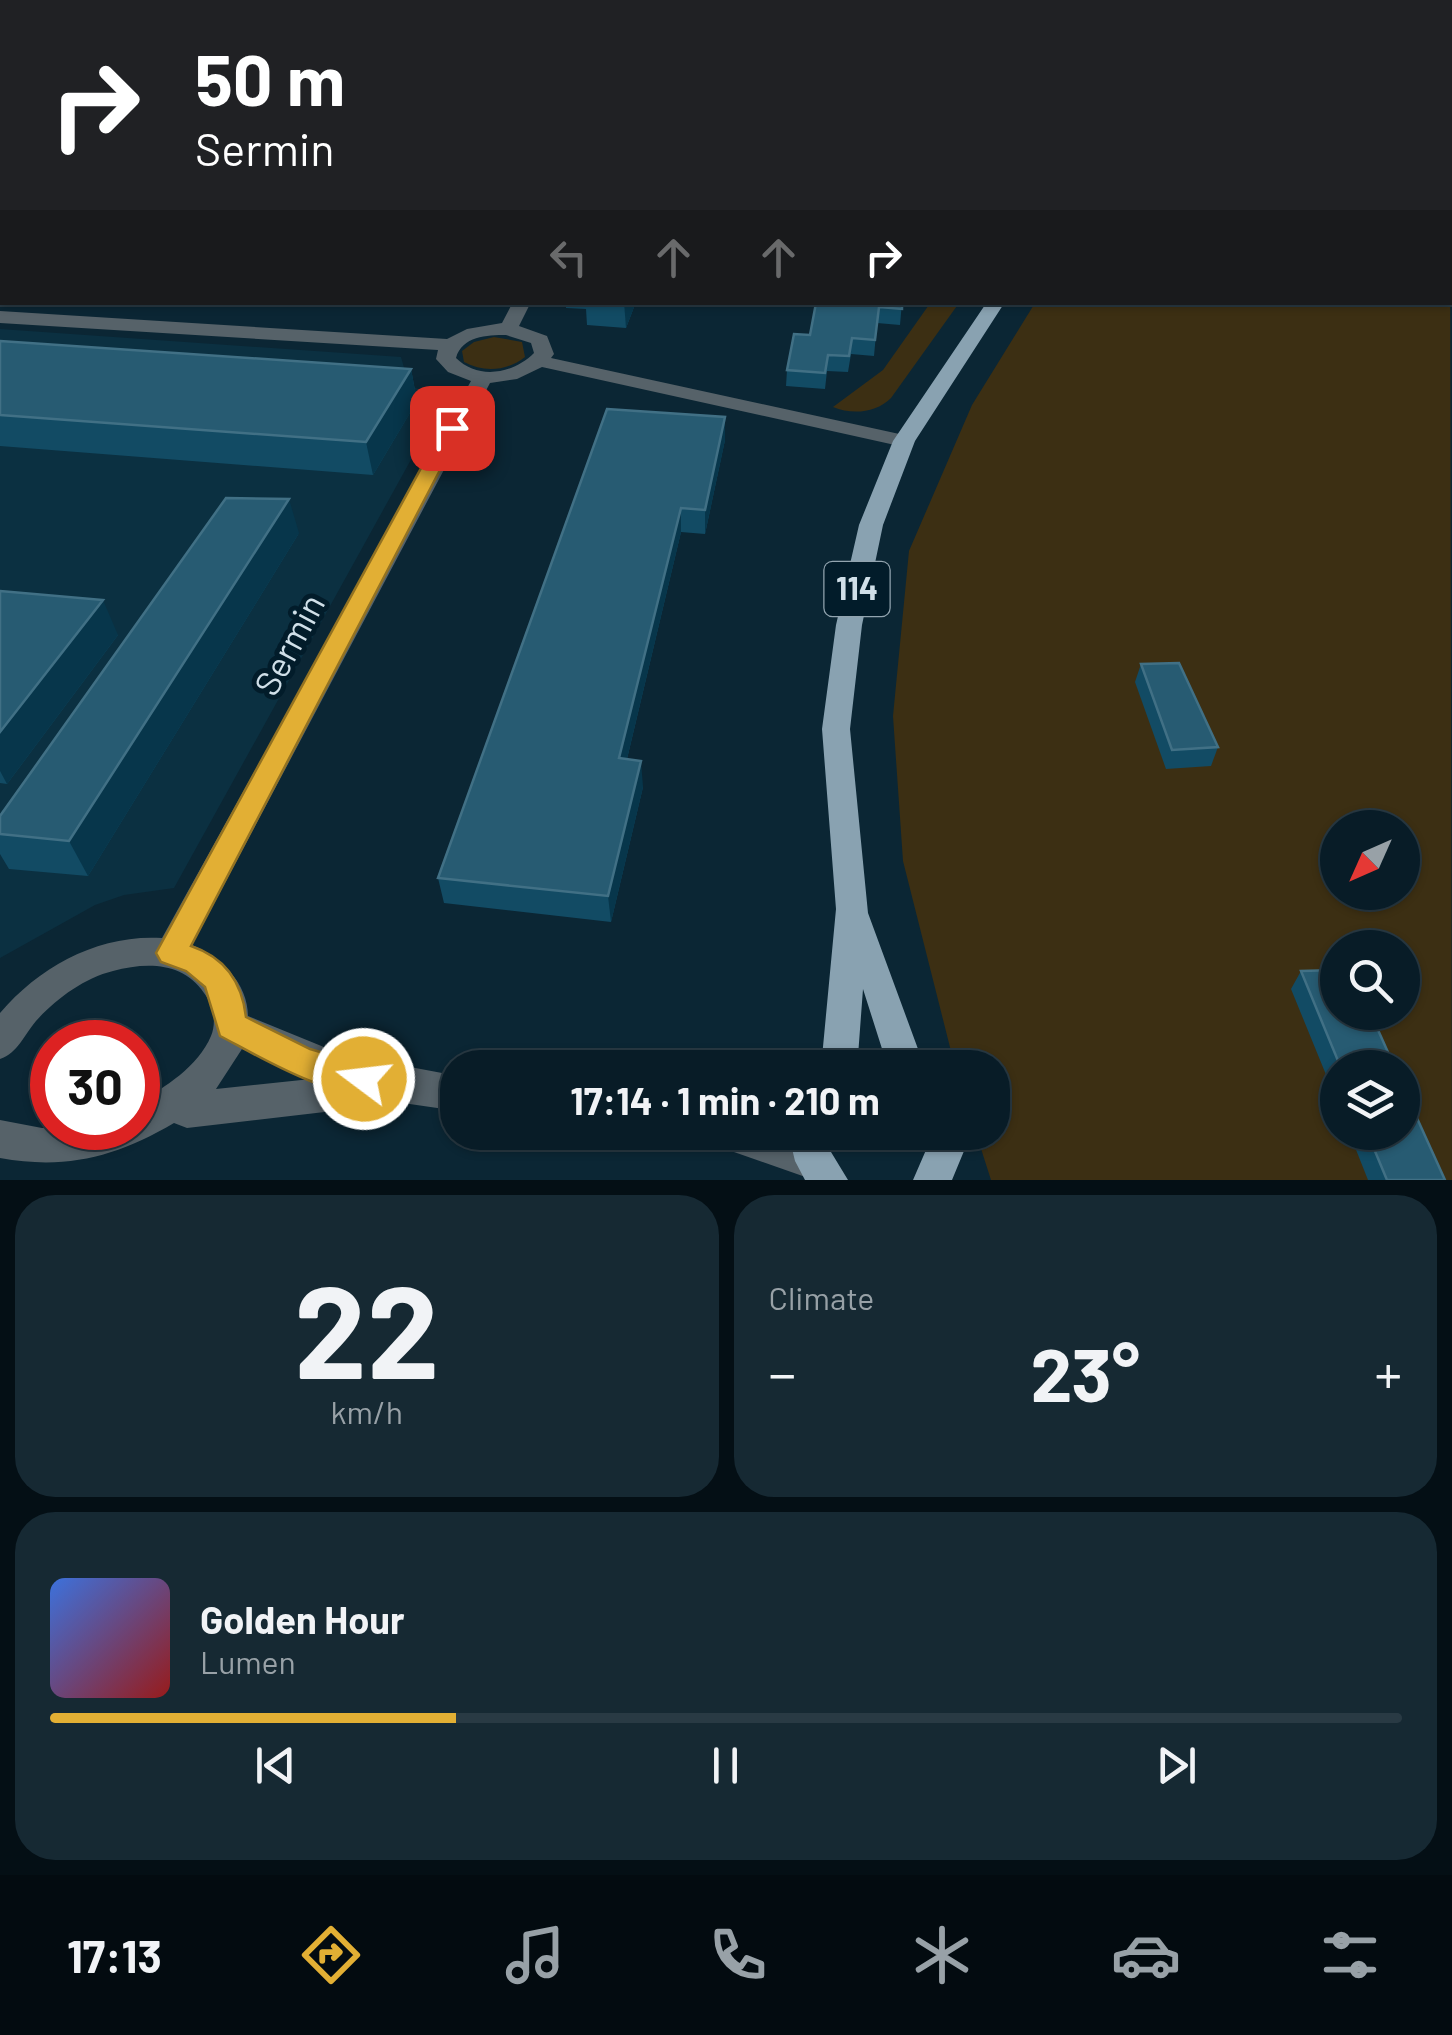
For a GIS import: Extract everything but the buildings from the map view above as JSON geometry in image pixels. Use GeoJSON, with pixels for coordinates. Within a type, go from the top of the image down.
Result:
{"type":"FeatureCollection","features":[{"type":"Feature","properties":{"kind":"main road","name":"114"},"geometry":{"type":"LineString","coordinates":[[841,1050],[852,909],[836,729],[848,625],[871,524],[904,441],[994,305]]}},
{"type":"Feature","properties":{"kind":"main road","name":"114"},"geometry":{"type":"LineString","coordinates":[[852,909],[900,1050]]}},
{"type":"Feature","properties":{"kind":"main road"},"geometry":{"type":"LineString","coordinates":[[937,1177],[942,1150]]}},
{"type":"Feature","properties":{"kind":"street"},"geometry":{"type":"LineString","coordinates":[[508,328],[520,305]]}},
{"type":"Feature","properties":{"kind":"street"},"geometry":{"type":"LineString","coordinates":[[0,317],[450,345]]}},
{"type":"Feature","properties":{"kind":"street"},"geometry":{"type":"LineString","coordinates":[[508,328],[540,340],[544,354],[539,361],[509,375],[483,377],[450,366],[446,352],[450,345],[468,334],[508,328]]}},
{"type":"Feature","properties":{"kind":"street"},"geometry":{"type":"LineString","coordinates":[[539,361],[904,441]]}},
{"type":"Feature","properties":{"kind":"street","name":"Sermin"},"geometry":{"type":"LineString","coordinates":[[172,953],[483,377]]}},
{"type":"Feature","properties":{"kind":"street"},"geometry":{"type":"LineString","coordinates":[[0,1042],[14,1007],[98,960],[148,951],[172,953],[197,962],[216,978],[228,999],[231,1026],[219,1068],[187,1110],[145,1141],[98,1161],[40,1162],[16,1153],[0,1138]]}},
{"type":"Feature","properties":{"kind":"street"},"geometry":{"type":"LineString","coordinates":[[231,1026],[304,1062],[395,1087],[440,1092]]}},
{"type":"Feature","properties":{"kind":"street"},"geometry":{"type":"LineString","coordinates":[[187,1110],[395,1087]]}},
{"type":"Feature","properties":{"kind":"street"},"geometry":{"type":"LineString","coordinates":[[789,1150],[817,1158]]}},
{"type":"Feature","properties":{"kind":"shaded area"},"geometry":{"type":"Polygon","coordinates":[[[929,305],[958,305],[891,398],[864,411],[833,407],[883,370],[929,305]]]}},
{"type":"Feature","properties":{"kind":"shaded area"},"geometry":{"type":"Polygon","coordinates":[[[1034,305],[1450,305],[1452,1180],[991,1180],[981,1150],[1010,1150],[1010,1050],[951,1050],[903,861],[893,716],[909,551],[972,405],[1034,305]]]}},
{"type":"Feature","properties":{"kind":"shaded area"},"geometry":{"type":"Polygon","coordinates":[[[0,329],[401,357],[409,385],[444,400],[174,888],[124,895],[95,905],[0,958],[0,329]]]}},
{"type":"Feature","properties":{"kind":"shaded area"},"geometry":{"type":"Polygon","coordinates":[[[494,337],[522,342],[525,357],[495,369],[464,362],[462,351],[474,342],[494,337]]]}},
{"type":"Feature","properties":{"kind":"route"},"geometry":{"type":"LineString","coordinates":[[364,1079],[304,1062],[231,1026],[228,999],[216,978],[197,962],[172,953],[452,428]]}}]}
